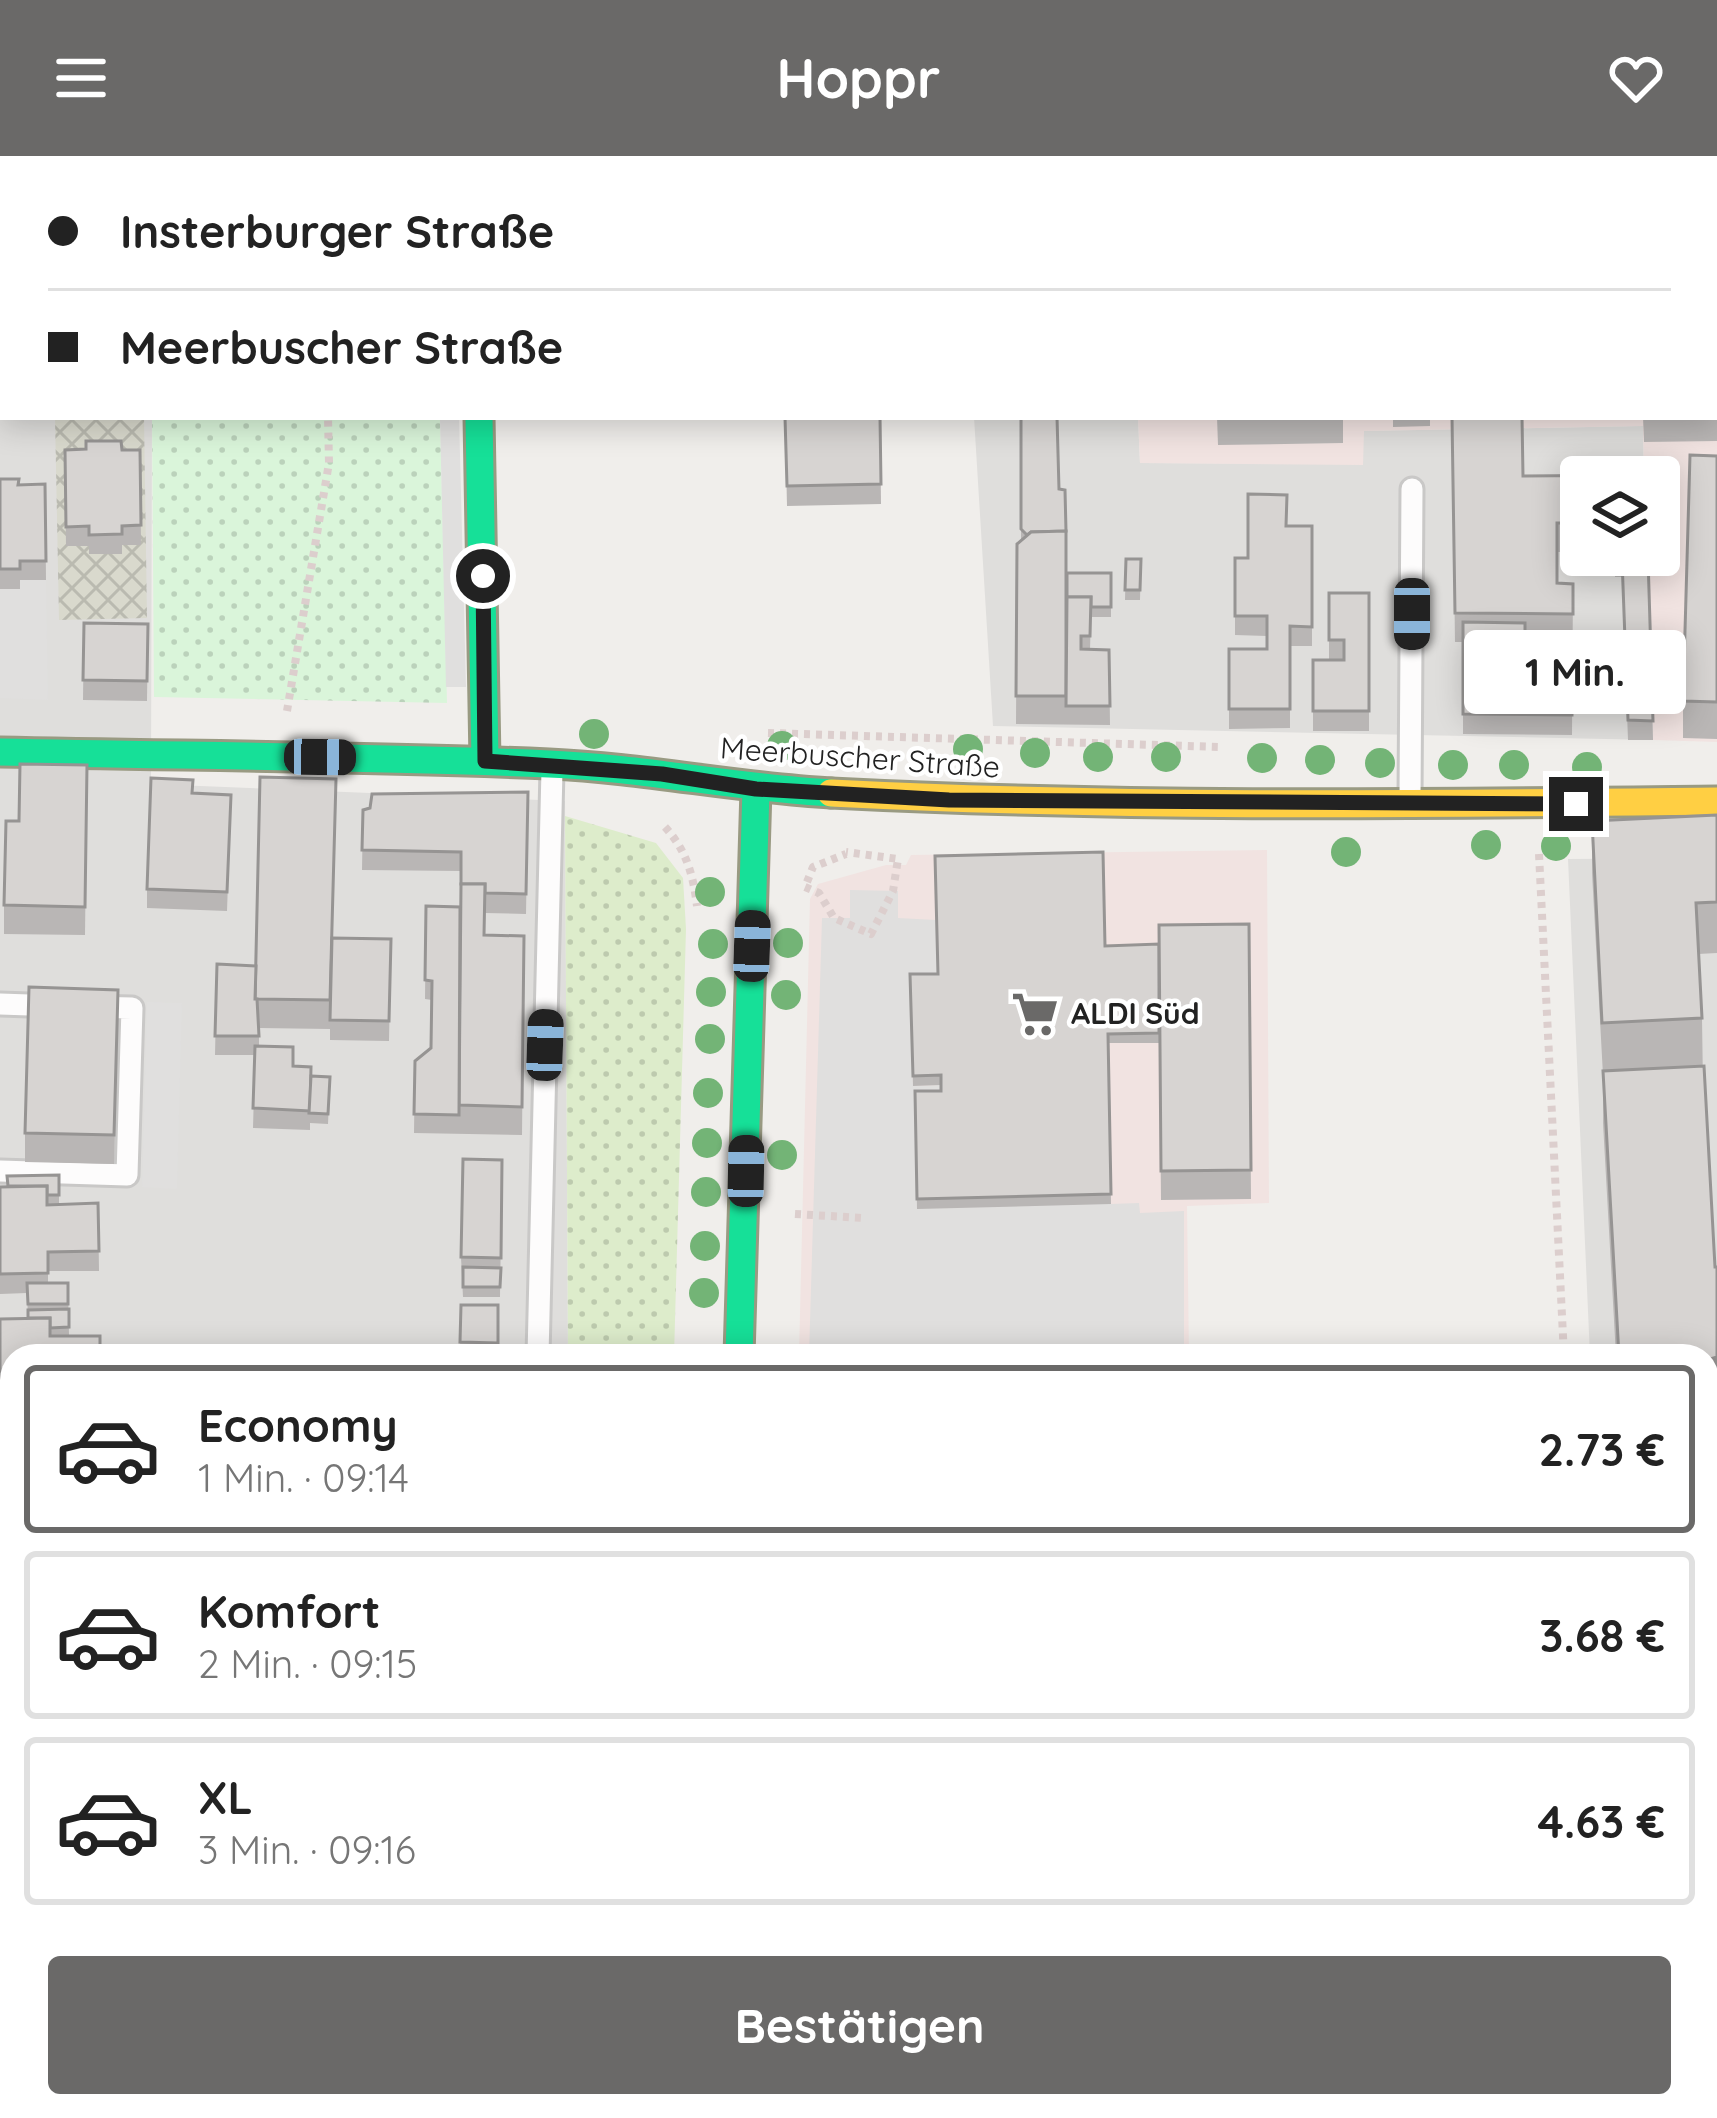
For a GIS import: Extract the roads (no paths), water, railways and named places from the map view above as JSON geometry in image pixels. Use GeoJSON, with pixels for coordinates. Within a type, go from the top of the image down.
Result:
{"type":"FeatureCollection","features":[{"type":"Feature","properties":{"kind":"main road"},"geometry":{"type":"LineString","coordinates":[[479,420],[485,761]]}},
{"type":"Feature","properties":{"kind":"main road","name":"Meerbuscher Straße"},"geometry":{"type":"LineString","coordinates":[[0,752],[552,764],[756,789],[949,800],[1411,805],[1717,801]]}},
{"type":"Feature","properties":{"kind":"main road"},"geometry":{"type":"LineString","coordinates":[[740,1344],[756,789]]}},
{"type":"Feature","properties":{"kind":"lane"},"geometry":{"type":"LineString","coordinates":[[1411,805],[1412,489]]}},
{"type":"Feature","properties":{"kind":"lane"},"geometry":{"type":"LineString","coordinates":[[538,1344],[552,764]]}},
{"type":"Feature","properties":{"kind":"lane"},"geometry":{"type":"LineString","coordinates":[[0,1004],[132,1008],[127,1174],[0,1171]]}},
{"type":"Feature","properties":{"kind":"place","name":"ALDI Süd"},"geometry":{"type":"Point","coordinates":[1035,1014]}}]}
